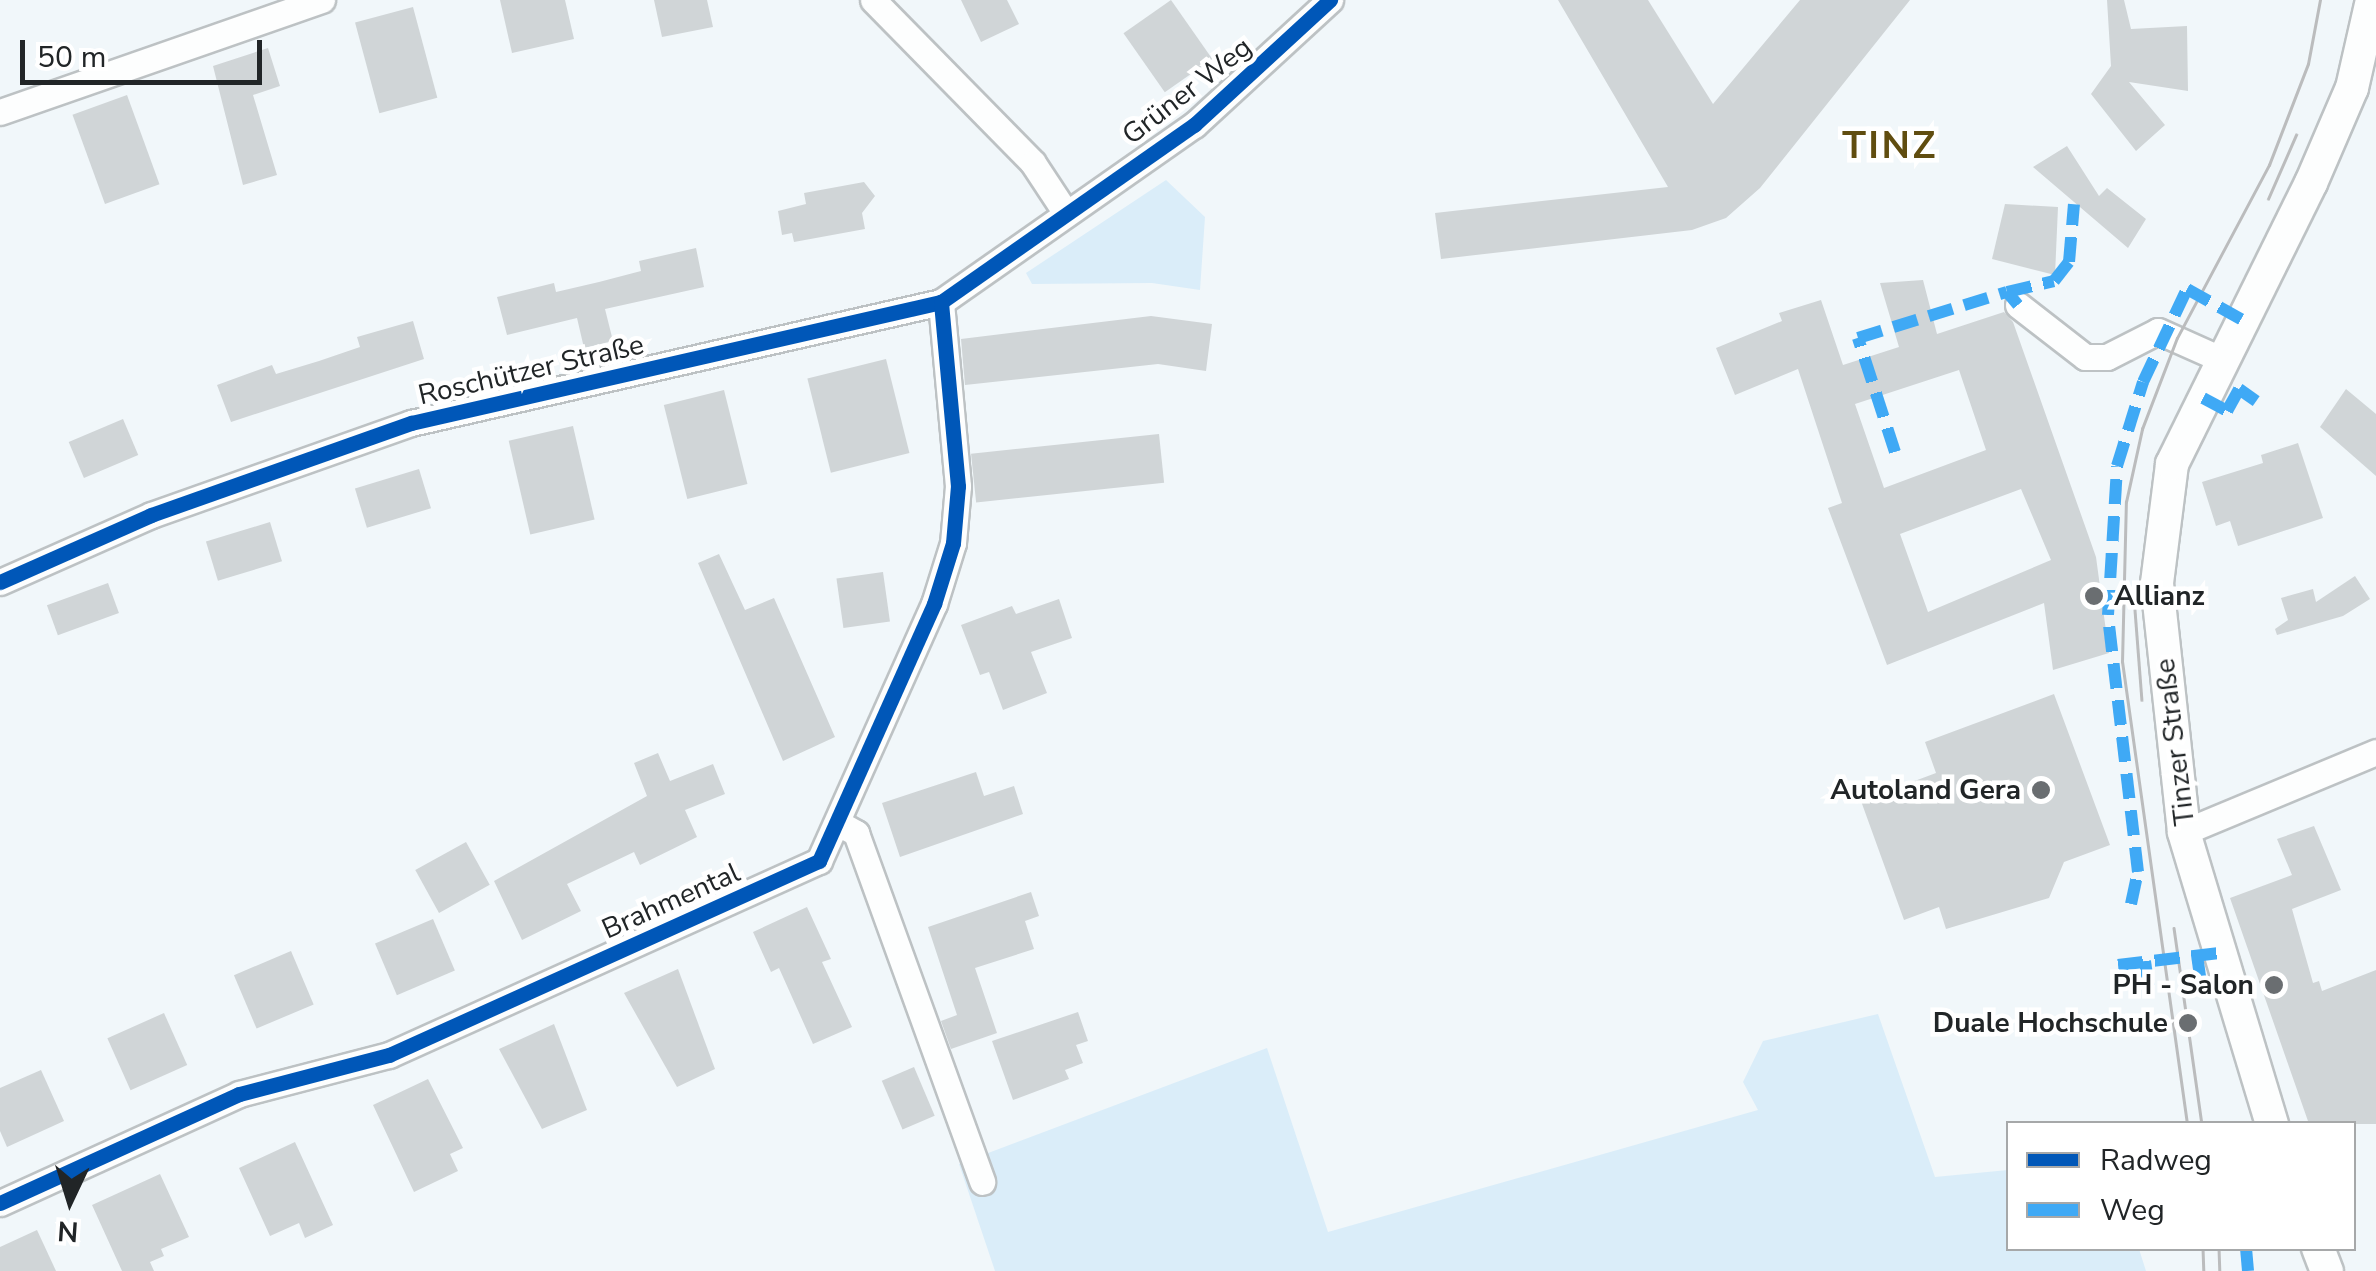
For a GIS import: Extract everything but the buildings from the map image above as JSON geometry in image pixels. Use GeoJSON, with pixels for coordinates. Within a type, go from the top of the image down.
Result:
{"type":"FeatureCollection","features":[{"type":"Feature","properties":{"kind":"street"},"geometry":{"type":"LineString","coordinates":[[0,112],[322,0]]}},
{"type":"Feature","properties":{"kind":"street"},"geometry":{"type":"LineString","coordinates":[[873,0],[1033,163],[1066,213]]}},
{"type":"Feature","properties":{"kind":"street","name":"Grüner Weg"},"geometry":{"type":"LineString","coordinates":[[1066,213],[1194,125],[1330,0]]}},
{"type":"Feature","properties":{"kind":"street","name":"Tinzer Straße"},"geometry":{"type":"LineString","coordinates":[[2271,1121],[2184,832],[2157,583],[2172,464],[2312,183],[2352,88],[2372,0]]}},
{"type":"Feature","properties":{"kind":"street","name":"Roschützer Straße"},"geometry":{"type":"LineString","coordinates":[[0,582],[151,515],[411,423],[941,302],[1066,213]]}},
{"type":"Feature","properties":{"kind":"street","name":"Brahmental"},"geometry":{"type":"LineString","coordinates":[[0,1204],[239,1094],[389,1056],[819,861],[934,604],[953,543],[958,486],[941,302]]}},
{"type":"Feature","properties":{"kind":"street"},"geometry":{"type":"LineString","coordinates":[[2018,305],[2085,358],[2107,357],[2158,331],[2221,359]]}},
{"type":"Feature","properties":{"kind":"street"},"geometry":{"type":"LineString","coordinates":[[2184,832],[2376,752]]}},
{"type":"Feature","properties":{"kind":"street"},"geometry":{"type":"LineString","coordinates":[[838,823],[856,834],[982,1182]]}},
{"type":"Feature","properties":{"kind":"shaded area"},"geometry":{"type":"Polygon","coordinates":[[[1166,180],[1205,217],[1200,290],[1152,283],[1032,284],[1026,273],[1166,180]]]}},
{"type":"Feature","properties":{"kind":"shaded area"},"geometry":{"type":"Polygon","coordinates":[[[1878,1014],[1935,1177],[2006,1170],[2006,1251],[2140,1251],[2146,1271],[995,1271],[959,1164],[1267,1048],[1328,1232],[1758,1110],[1743,1082],[1763,1041],[1878,1014]]]}},
{"type":"Feature","properties":{"kind":"tram line"},"geometry":{"type":"LineString","coordinates":[[2187,1121],[2122,662],[2126,502],[2142,429],[2177,338],[2269,165],[2308,64],[2320,0]]}},
{"type":"Feature","properties":{"kind":"tram line"},"geometry":{"type":"LineString","coordinates":[[2268,199],[2296,135]]}},
{"type":"Feature","properties":{"kind":"tram line"},"geometry":{"type":"LineString","coordinates":[[2135,610],[2142,700]]}},
{"type":"Feature","properties":{"kind":"tram line"},"geometry":{"type":"LineString","coordinates":[[2174,928],[2202,1121]]}},
{"type":"Feature","properties":{"kind":"tram line"},"geometry":{"type":"LineString","coordinates":[[2203,1251],[2204,1271]]}},
{"type":"Feature","properties":{"kind":"tram line"},"geometry":{"type":"LineString","coordinates":[[2219,1251],[2220,1271]]}},
{"type":"Feature","properties":{"kind":"marked path"},"geometry":{"type":"LineString","coordinates":[[2018,305],[2007,292],[2054,281],[2069,262],[2074,204]]}},
{"type":"Feature","properties":{"kind":"marked path"},"geometry":{"type":"LineString","coordinates":[[2131,904],[2138,872],[2108,615],[2117,466],[2143,382],[2187,289],[2241,319]]}},
{"type":"Feature","properties":{"kind":"marked path"},"geometry":{"type":"LineString","coordinates":[[1895,452],[1858,338],[2007,292]]}},
{"type":"Feature","properties":{"kind":"marked path"},"geometry":{"type":"LineString","coordinates":[[2203,398],[2227,411],[2239,389],[2256,401]]}},
{"type":"Feature","properties":{"kind":"marked path"},"geometry":{"type":"LineString","coordinates":[[2118,965],[2219,953]]}},
{"type":"Feature","properties":{"kind":"marked path"},"geometry":{"type":"LineString","coordinates":[[2197,955],[2202,989]]}},
{"type":"Feature","properties":{"kind":"marked path"},"geometry":{"type":"LineString","coordinates":[[2145,961],[2150,996]]}},
{"type":"Feature","properties":{"kind":"marked path"},"geometry":{"type":"LineString","coordinates":[[2246,1251],[2248,1271]]}},
{"type":"Feature","properties":{"kind":"cycle path"},"geometry":{"type":"LineString","coordinates":[[0,582],[151,515],[411,423],[941,302],[1194,125],[1330,0]]}},
{"type":"Feature","properties":{"kind":"cycle path"},"geometry":{"type":"LineString","coordinates":[[0,1203],[239,1094],[389,1055],[819,861],[934,604],[953,543],[958,486],[941,302]]}},
{"type":"Feature","properties":{"kind":"place","name":"Allianz"},"geometry":{"type":"Point","coordinates":[2094,596]}},
{"type":"Feature","properties":{"kind":"place","name":"Autoland Gera"},"geometry":{"type":"Point","coordinates":[2041,790]}},
{"type":"Feature","properties":{"kind":"place","name":"PH - Salon"},"geometry":{"type":"Point","coordinates":[2274,985]}},
{"type":"Feature","properties":{"kind":"place","name":"Duale Hochschule"},"geometry":{"type":"Point","coordinates":[2188,1023]}},
{"type":"Feature","properties":{"kind":"district","name":"TINZ"},"geometry":{"type":"Point","coordinates":[1890,146]}}]}
